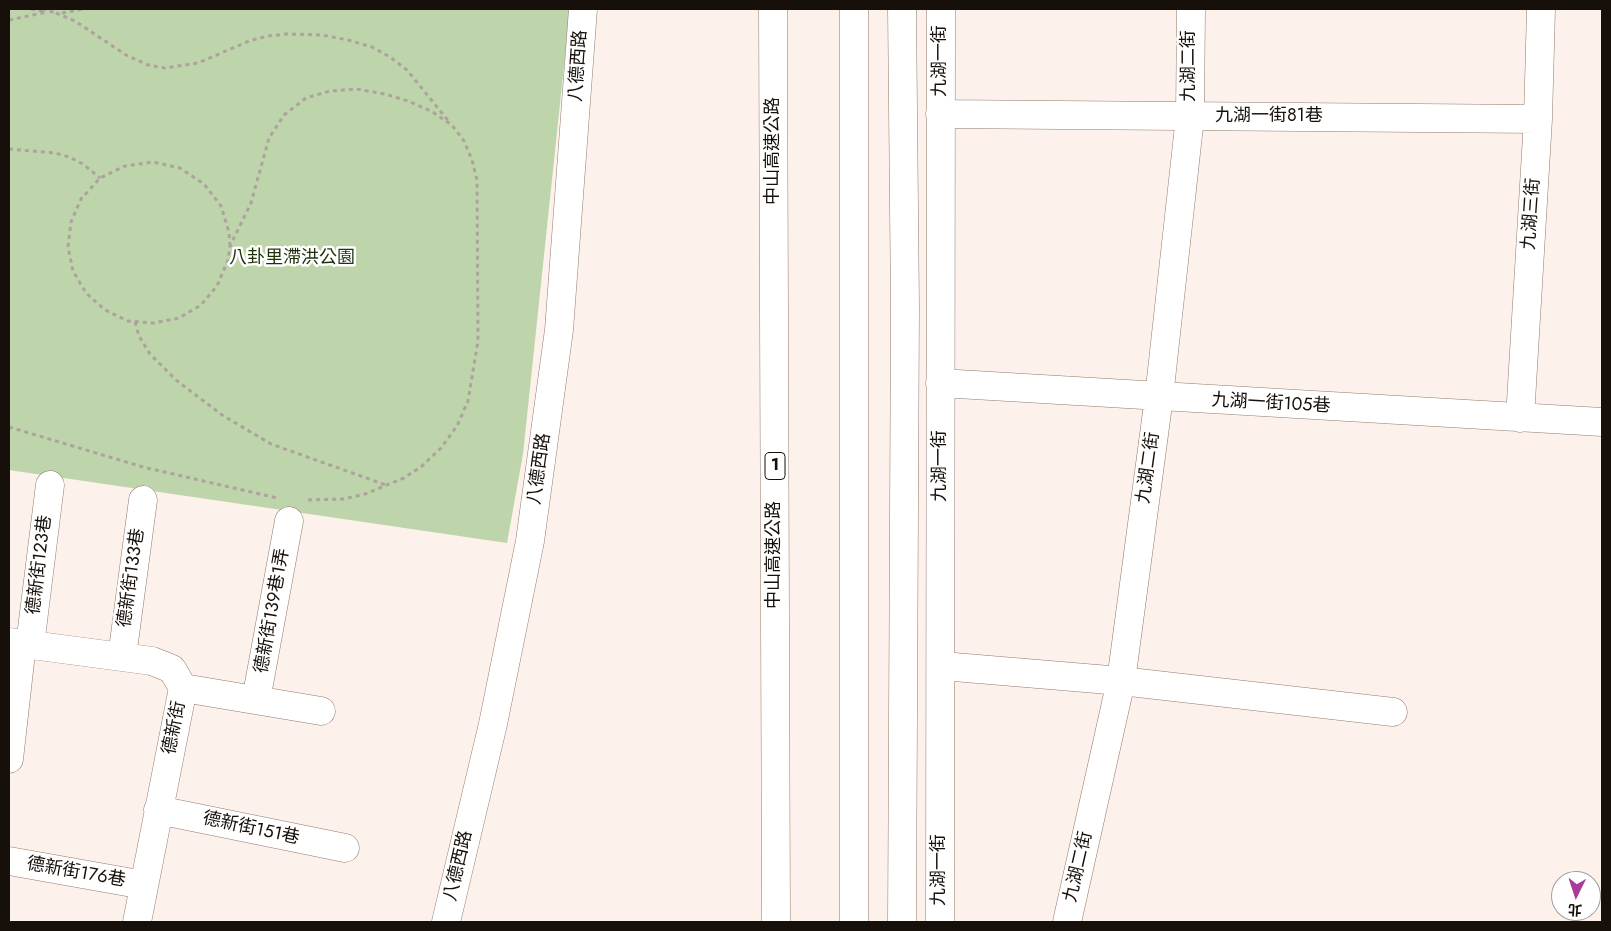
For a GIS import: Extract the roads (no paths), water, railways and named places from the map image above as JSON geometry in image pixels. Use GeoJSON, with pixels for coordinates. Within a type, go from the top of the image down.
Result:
{"type":"FeatureCollection","features":[{"type":"Feature","properties":{"kind":"main road","name":"八德西路"},"geometry":{"type":"LineString","coordinates":[[446,922],[493,724],[530,541],[559,330],[583,9]]}},
{"type":"Feature","properties":{"kind":"main road","name":"中山高速公路"},"geometry":{"type":"LineString","coordinates":[[774,9],[776,922]]}},
{"type":"Feature","properties":{"kind":"main road"},"geometry":{"type":"LineString","coordinates":[[854,9],[854,922]]}},
{"type":"Feature","properties":{"kind":"main road"},"geometry":{"type":"LineString","coordinates":[[902,9],[905,327],[902,922]]}},
{"type":"Feature","properties":{"kind":"main road","name":"九湖一街"},"geometry":{"type":"LineString","coordinates":[[940,922],[942,666],[940,383],[941,9]]}},
{"type":"Feature","properties":{"kind":"main road","name":"九湖二街"},"geometry":{"type":"LineString","coordinates":[[1067,922],[1121,682],[1159,398],[1190,117],[1191,9]]}},
{"type":"Feature","properties":{"kind":"main road","name":"九湖三街"},"geometry":{"type":"LineString","coordinates":[[1520,418],[1538,119],[1541,9]]}},
{"type":"Feature","properties":{"kind":"main road","name":"九湖一街81巷"},"geometry":{"type":"LineString","coordinates":[[940,114],[1538,119]]}},
{"type":"Feature","properties":{"kind":"main road","name":"九湖一街105巷"},"geometry":{"type":"LineString","coordinates":[[940,383],[1159,398],[1602,422]]}},
{"type":"Feature","properties":{"kind":"main road","name":"德新街123巷"},"geometry":{"type":"LineString","coordinates":[[9,759],[20,644],[50,485]]}},
{"type":"Feature","properties":{"kind":"main road","name":"德新街133巷"},"geometry":{"type":"LineString","coordinates":[[122,657],[143,500]]}},
{"type":"Feature","properties":{"kind":"main road","name":"德新街139巷1弄"},"geometry":{"type":"LineString","coordinates":[[256,700],[292,506]]}},
{"type":"Feature","properties":{"kind":"main road","name":"德新街"},"geometry":{"type":"LineString","coordinates":[[20,644],[152,660],[172,669],[182,688],[136,922]]}},
{"type":"Feature","properties":{"kind":"main road"},"geometry":{"type":"LineString","coordinates":[[942,666],[1121,682],[1393,712]]}},
{"type":"Feature","properties":{"kind":"main road"},"geometry":{"type":"LineString","coordinates":[[182,688],[320,711]]}},
{"type":"Feature","properties":{"kind":"main road","name":"德新街151巷"},"geometry":{"type":"LineString","coordinates":[[158,810],[345,848]]}},
{"type":"Feature","properties":{"kind":"main road","name":"德新街176巷"},"geometry":{"type":"LineString","coordinates":[[9,861],[144,886]]}},
{"type":"Feature","properties":{"kind":"park label","name":"八卦里滯洪公園"},"geometry":{"type":"Point","coordinates":[292,259]}}]}
